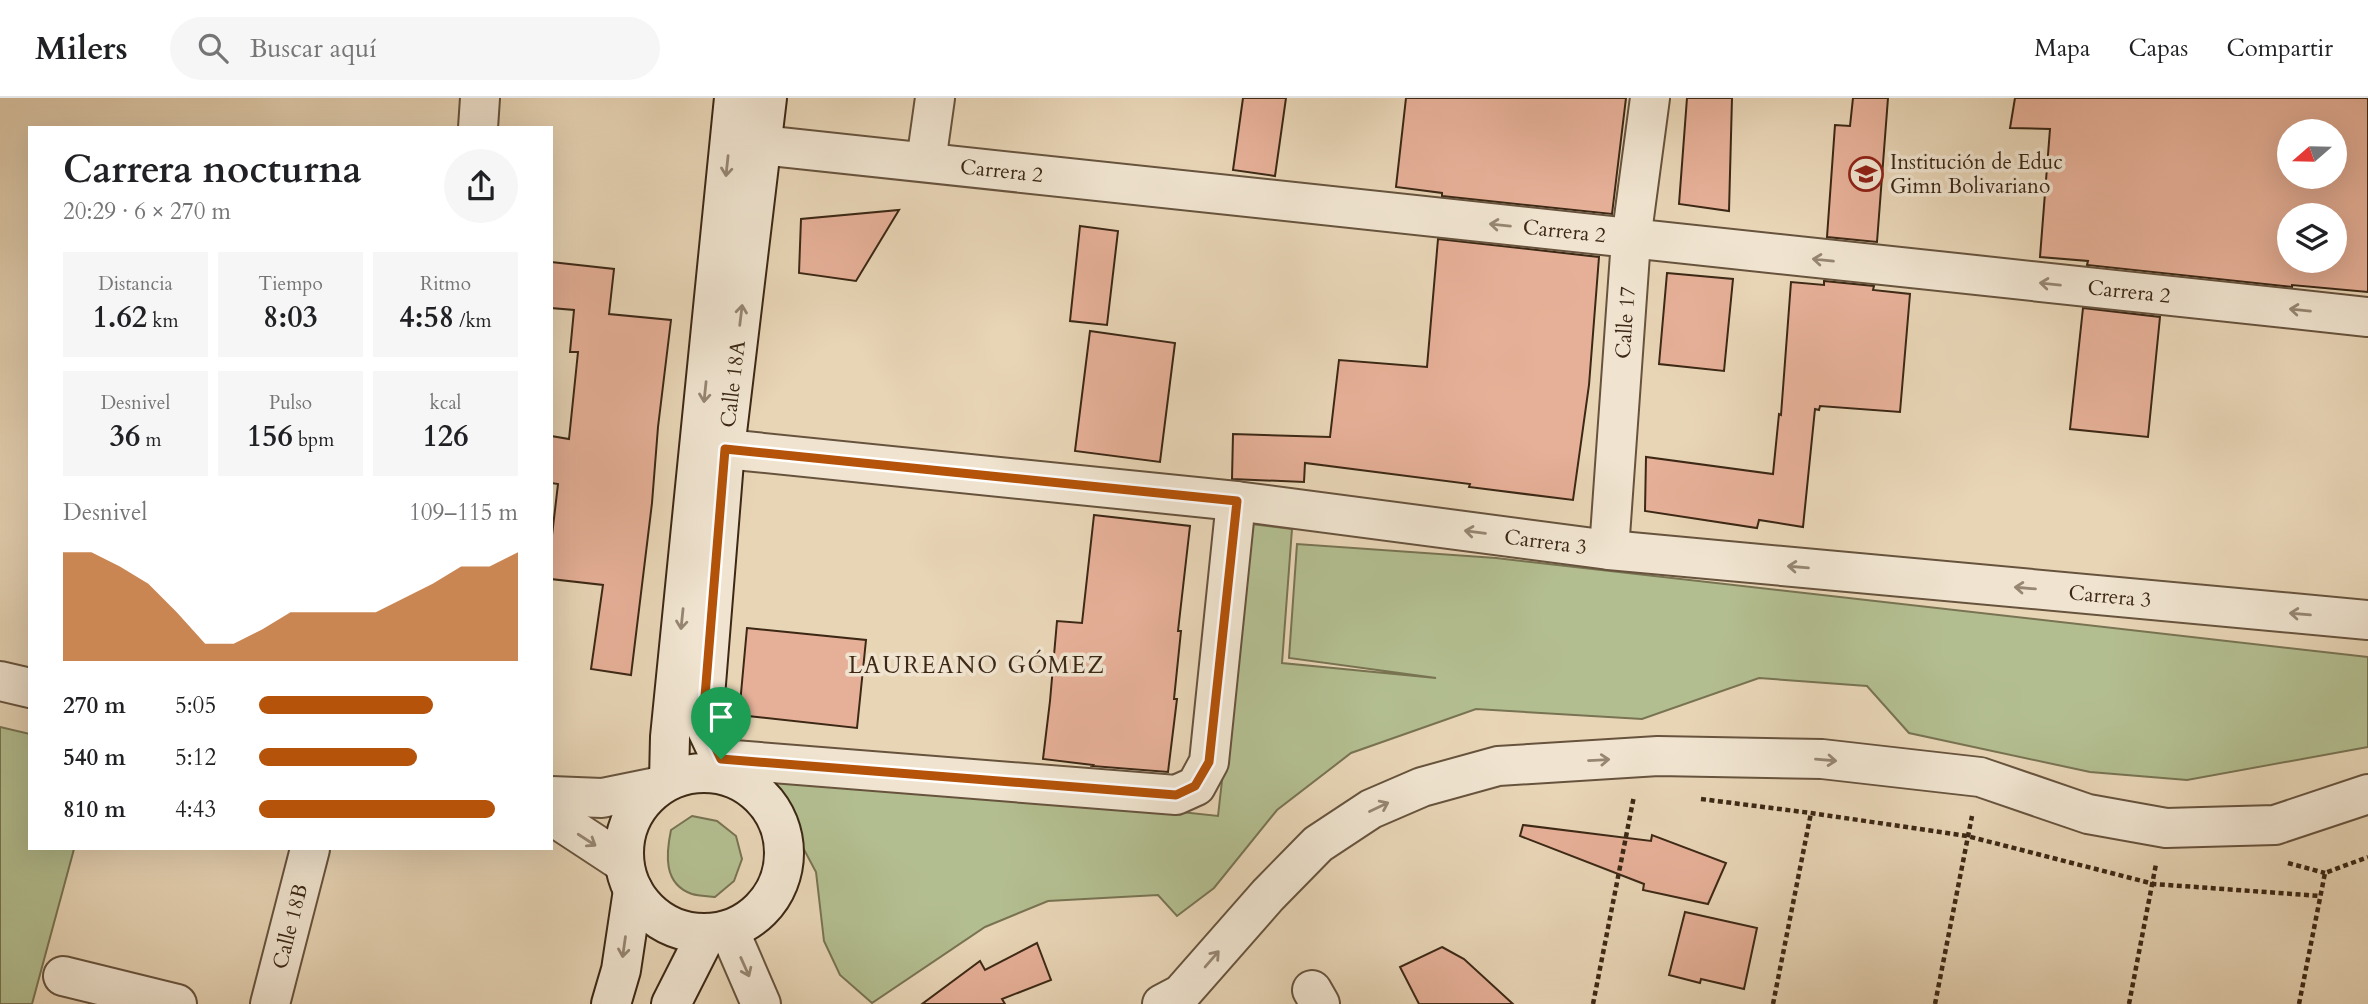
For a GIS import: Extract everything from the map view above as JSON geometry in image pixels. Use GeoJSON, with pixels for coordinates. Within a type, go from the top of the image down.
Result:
{"type":"FeatureCollection","features":[{"type":"Feature","properties":{"kind":"street"},"geometry":{"type":"LineString","coordinates":[[478,126],[480,98]]}},
{"type":"Feature","properties":{"kind":"street","name":"Calle 18A"},"geometry":{"type":"LineString","coordinates":[[662,783],[670,737],[734,98]]}},
{"type":"Feature","properties":{"kind":"street","name":"Calle 18A"},"geometry":{"type":"LineString","coordinates":[[733,771],[703,721],[725,449],[767,98]]}},
{"type":"Feature","properties":{"kind":"street"},"geometry":{"type":"LineString","coordinates":[[926,162],[935,98]]}},
{"type":"Feature","properties":{"kind":"street","name":"Calle 17"},"geometry":{"type":"LineString","coordinates":[[1609,550],[1631,240],[1650,98]]}},
{"type":"Feature","properties":{"kind":"street","name":"Carrera 2"},"geometry":{"type":"LineString","coordinates":[[761,145],[2368,317]]}},
{"type":"Feature","properties":{"kind":"street","name":"Carrera 3"},"geometry":{"type":"LineString","coordinates":[[725,449],[1237,501],[1609,550],[2368,620]]}},
{"type":"Feature","properties":{"kind":"street"},"geometry":{"type":"LineString","coordinates":[[553,796],[602,798],[708,772],[733,771],[1176,795],[1195,786],[1209,762],[1237,501]]}},
{"type":"Feature","properties":{"kind":"street"},"geometry":{"type":"LineString","coordinates":[[0,681],[28,688]]}},
{"type":"Feature","properties":{"kind":"street"},"geometry":{"type":"LineString","coordinates":[[1162,1004],[1181,994],[1268,895],[1318,844],[1384,804],[1422,788],[1498,766],[1658,756],[1822,759],[1980,777],[2088,814],[2166,828],[2275,825],[2368,794]]}},
{"type":"Feature","properties":{"kind":"street"},"geometry":{"type":"LineString","coordinates":[[553,817],[628,876],[651,914],[677,929],[718,931],[757,914],[776,888],[784,860],[781,830],[768,804],[733,771]]}},
{"type":"Feature","properties":{"kind":"street"},"geometry":{"type":"LineString","coordinates":[[611,1004],[621,970],[628,876],[625,834],[636,808],[662,783]]}},
{"type":"Feature","properties":{"kind":"street","name":"Calle 18B"},"geometry":{"type":"LineString","coordinates":[[270,1004],[310,850]]}},
{"type":"Feature","properties":{"kind":"street"},"geometry":{"type":"LineString","coordinates":[[671,1004],[718,931]]}},
{"type":"Feature","properties":{"kind":"street"},"geometry":{"type":"LineString","coordinates":[[718,931],[761,1004]]}},
{"type":"Feature","properties":{"kind":"street"},"geometry":{"type":"LineString","coordinates":[[63,976],[177,1004]]}},
{"type":"Feature","properties":{"kind":"path"},"geometry":{"type":"LineString","coordinates":[[1592,1004],[1634,792]]}},
{"type":"Feature","properties":{"kind":"path"},"geometry":{"type":"LineString","coordinates":[[1689,798],[1967,836],[2154,884],[2321,896]]}},
{"type":"Feature","properties":{"kind":"path"},"geometry":{"type":"LineString","coordinates":[[1935,1004],[1973,809]]}},
{"type":"Feature","properties":{"kind":"path"},"geometry":{"type":"LineString","coordinates":[[1773,1004],[1811,813]]}},
{"type":"Feature","properties":{"kind":"path"},"geometry":{"type":"LineString","coordinates":[[2300,1004],[2325,873],[2368,857]]}},
{"type":"Feature","properties":{"kind":"path"},"geometry":{"type":"LineString","coordinates":[[2129,1004],[2154,884]]}},
{"type":"Feature","properties":{"kind":"green space"},"geometry":{"type":"Polygon","coordinates":[[[1251,524],[1292,529],[1282,663],[1436,678],[1289,658],[1297,544],[1496,558],[2368,657],[2368,747],[2187,780],[2090,772],[1909,733],[1867,686],[1759,678],[1642,719],[1476,709],[1351,753],[1277,810],[1214,888],[1177,916],[1158,895],[1048,901],[985,927],[872,1003],[840,975],[824,941],[816,872],[775,795],[779,769],[1218,816],[1251,524]]]}},
{"type":"Feature","properties":{"kind":"green space"},"geometry":{"type":"Polygon","coordinates":[[[0,727],[28,734],[28,850],[74,850],[32,1004],[0,1004],[0,727]]]}},
{"type":"Feature","properties":{"kind":"green space"},"geometry":{"type":"Polygon","coordinates":[[[692,816],[717,821],[736,836],[742,859],[734,881],[715,897],[695,895],[683,889],[671,876],[668,849],[671,830],[692,816]]]}},
{"type":"Feature","properties":{"kind":"building"},"geometry":{"type":"Polygon","coordinates":[[[1243,98],[1286,98],[1275,176],[1233,170],[1243,98]]]}},
{"type":"Feature","properties":{"kind":"building"},"geometry":{"type":"Polygon","coordinates":[[[1406,98],[1626,98],[1612,214],[1442,196],[1442,193],[1396,187],[1406,98]]]}},
{"type":"Feature","properties":{"kind":"building"},"geometry":{"type":"Polygon","coordinates":[[[1687,98],[1732,98],[1729,211],[1679,204],[1687,98]]]}},
{"type":"Feature","properties":{"kind":"building"},"geometry":{"type":"Polygon","coordinates":[[[1853,98],[1888,98],[1877,242],[1827,237],[1835,125],[1850,126],[1853,98]]]}},
{"type":"Feature","properties":{"kind":"building"},"geometry":{"type":"Polygon","coordinates":[[[2015,98],[2368,98],[2368,292],[2292,287],[2087,265],[2088,261],[2040,257],[2050,129],[2010,128],[2015,98]]]}},
{"type":"Feature","properties":{"kind":"building"},"geometry":{"type":"Polygon","coordinates":[[[899,210],[856,281],[799,273],[801,219],[899,210]]]}},
{"type":"Feature","properties":{"kind":"building"},"geometry":{"type":"Polygon","coordinates":[[[1080,226],[1118,231],[1107,325],[1070,321],[1080,226]]]}},
{"type":"Feature","properties":{"kind":"building"},"geometry":{"type":"Polygon","coordinates":[[[1438,239],[1599,257],[1589,385],[1573,500],[1305,463],[1304,482],[1232,479],[1233,434],[1330,437],[1339,360],[1427,367],[1438,239]]]}},
{"type":"Feature","properties":{"kind":"building"},"geometry":{"type":"Polygon","coordinates":[[[553,262],[614,269],[609,314],[671,320],[631,675],[591,669],[603,585],[553,579],[553,527],[558,484],[553,483],[553,436],[569,439],[578,352],[570,352],[574,310],[553,308],[553,262]]]}},
{"type":"Feature","properties":{"kind":"building"},"geometry":{"type":"Polygon","coordinates":[[[1667,273],[1733,279],[1724,371],[1659,364],[1667,273]]]}},
{"type":"Feature","properties":{"kind":"building"},"geometry":{"type":"Polygon","coordinates":[[[1824,281],[1874,286],[1873,290],[1910,294],[1900,412],[1820,406],[1819,410],[1815,409],[1803,527],[1759,520],[1757,528],[1645,511],[1646,457],[1773,474],[1779,414],[1781,415],[1791,282],[1824,285],[1824,281]]]}},
{"type":"Feature","properties":{"kind":"building"},"geometry":{"type":"Polygon","coordinates":[[[2083,308],[2160,317],[2148,437],[2070,429],[2083,308]]]}},
{"type":"Feature","properties":{"kind":"building"},"geometry":{"type":"Polygon","coordinates":[[[1090,331],[1175,343],[1160,462],[1075,451],[1090,331]]]}},
{"type":"Feature","properties":{"kind":"building"},"geometry":{"type":"Polygon","coordinates":[[[1094,515],[1190,526],[1178,631],[1181,631],[1174,699],[1177,699],[1168,772],[1043,759],[1057,621],[1082,623],[1094,515]]]}},
{"type":"Feature","properties":{"kind":"building"},"geometry":{"type":"Polygon","coordinates":[[[747,628],[866,640],[857,728],[739,715],[747,628]]]}},
{"type":"Feature","properties":{"kind":"building"},"geometry":{"type":"Polygon","coordinates":[[[1523,825],[1651,841],[1652,835],[1726,863],[1708,904],[1643,890],[1644,884],[1520,836],[1523,825]]]}},
{"type":"Feature","properties":{"kind":"building"},"geometry":{"type":"Polygon","coordinates":[[[1685,912],[1757,928],[1744,989],[1701,979],[1700,983],[1669,975],[1685,912]]]}},
{"type":"Feature","properties":{"kind":"building"},"geometry":{"type":"Polygon","coordinates":[[[1037,943],[1051,980],[1002,999],[1005,1004],[922,1004],[980,961],[985,970],[1037,943]]]}},
{"type":"Feature","properties":{"kind":"building"},"geometry":{"type":"Polygon","coordinates":[[[1442,947],[1464,959],[1513,1004],[1419,1004],[1400,967],[1442,947]]]}},
{"type":"Feature","properties":{"kind":"place","name":"Institución de Educ Gimn Bolivariano"},"geometry":{"type":"Point","coordinates":[1866,174]}},
{"type":"Feature","properties":{"kind":"district","name":"LAUREANO GÓMEZ"},"geometry":{"type":"Point","coordinates":[977,665]}},
{"type":"Feature","properties":{"kind":"route"},"geometry":{"type":"LineString","coordinates":[[725,449],[1237,501],[1209,762],[1195,786],[1176,795],[721,759],[703,721],[725,449]]}}]}
